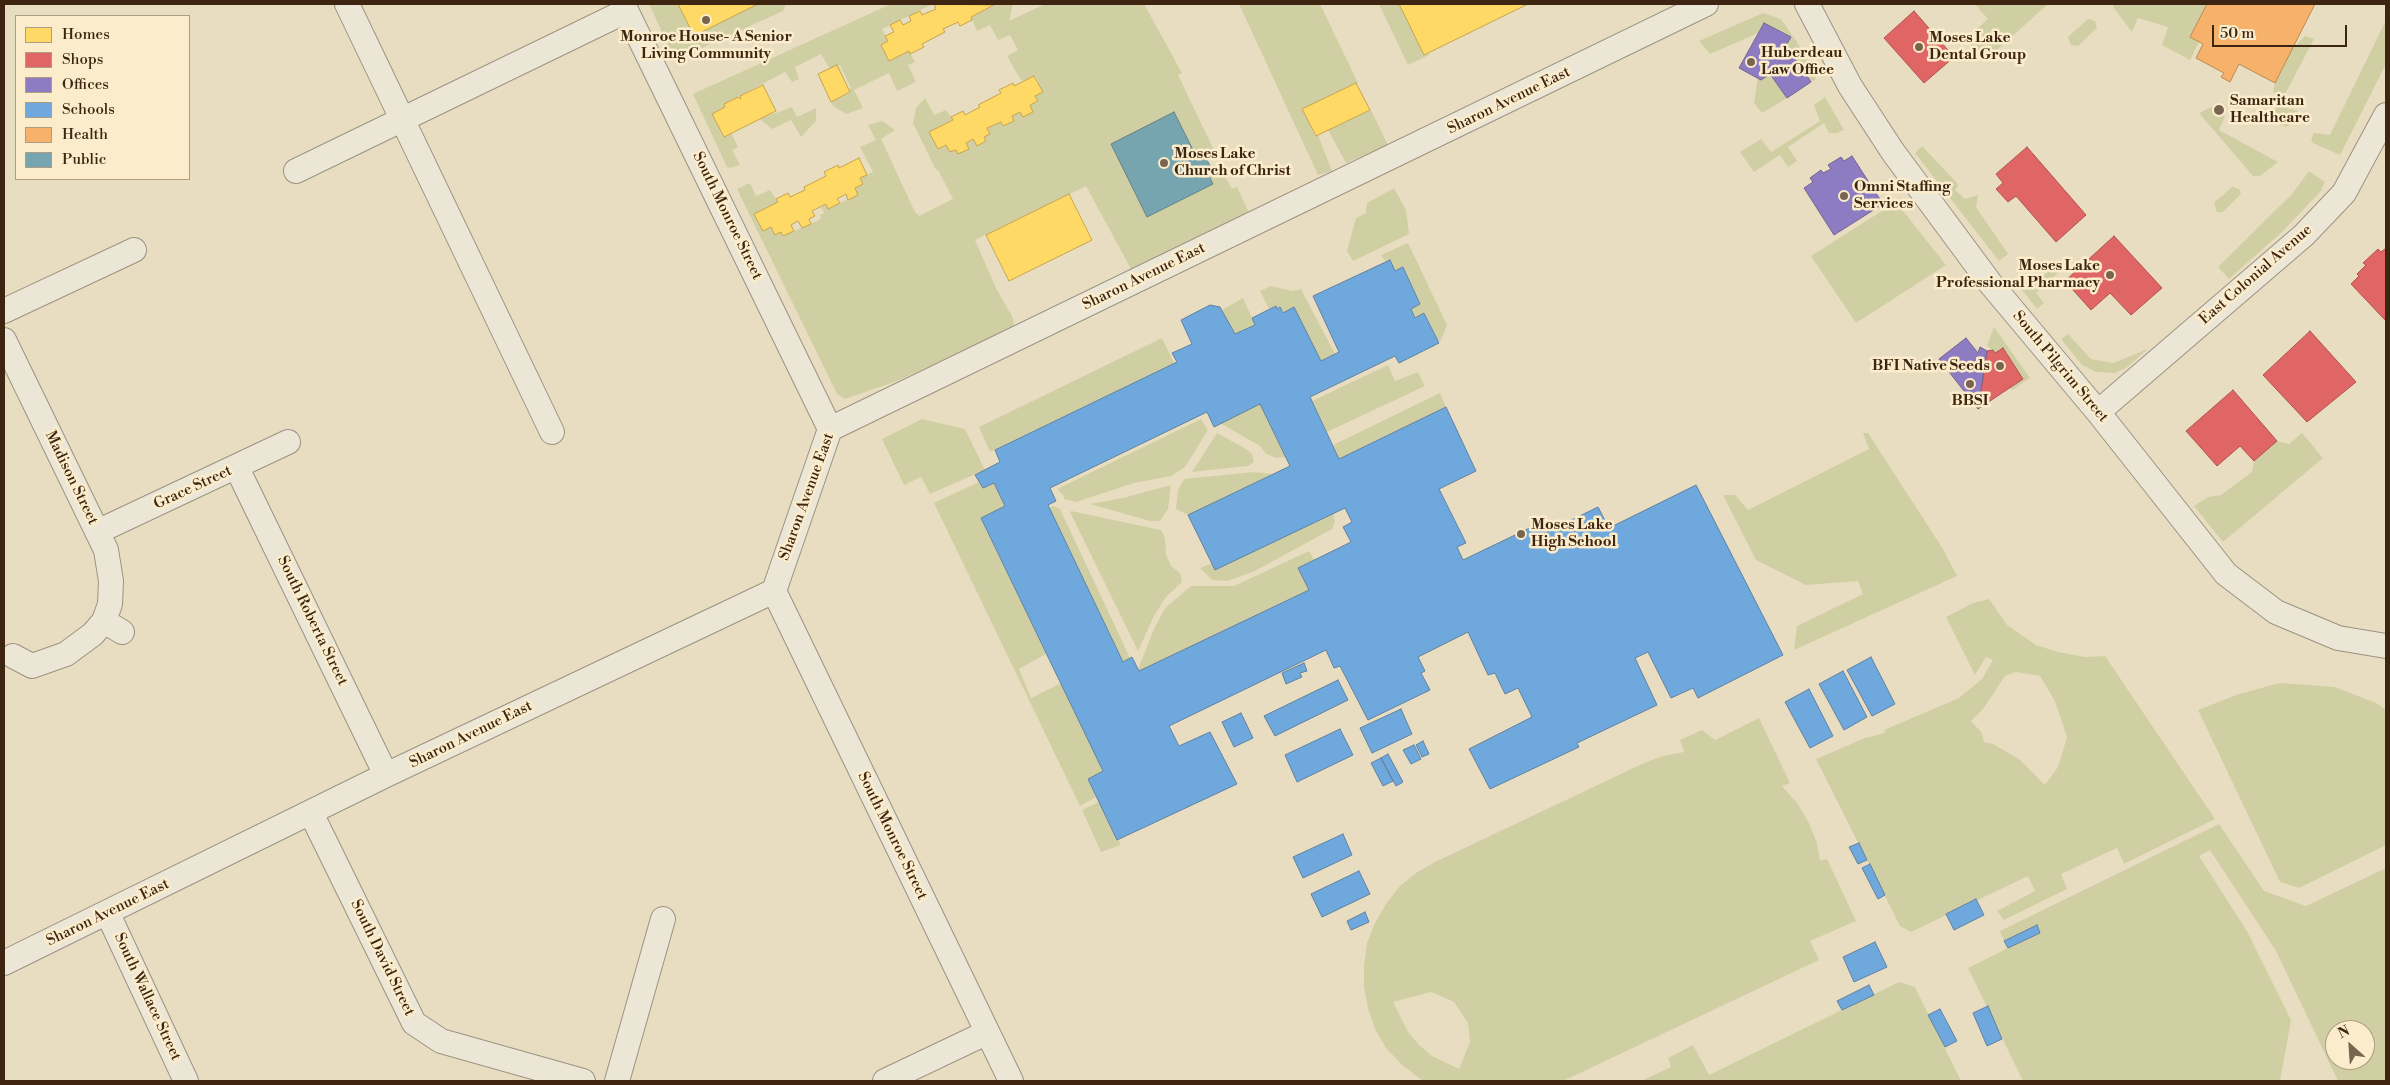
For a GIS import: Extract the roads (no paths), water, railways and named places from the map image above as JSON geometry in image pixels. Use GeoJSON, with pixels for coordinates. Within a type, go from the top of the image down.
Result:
{"type":"FeatureCollection","features":[{"type":"Feature","properties":{"kind":"street"},"geometry":{"type":"LineString","coordinates":[[348,4],[552,432]]}},
{"type":"Feature","properties":{"kind":"street","name":"Sharon Avenue East"},"geometry":{"type":"LineString","coordinates":[[4,963],[108,914],[386,775],[774,591],[830,429],[1706,4]]}},
{"type":"Feature","properties":{"kind":"street","name":"South Pilgrim Street"},"geometry":{"type":"LineString","coordinates":[[1807,4],[1850,86],[1893,152],[1990,283],[2098,412],[2226,574],[2276,612],[2338,638],[2386,646]]}},
{"type":"Feature","properties":{"kind":"street"},"geometry":{"type":"LineString","coordinates":[[296,171],[624,7]]}},
{"type":"Feature","properties":{"kind":"street","name":"South Monroe Street"},"geometry":{"type":"LineString","coordinates":[[624,7],[830,429]]}},
{"type":"Feature","properties":{"kind":"street","name":"East Colonial Avenue"},"geometry":{"type":"LineString","coordinates":[[2098,412],[2304,235],[2344,192],[2386,115]]}},
{"type":"Feature","properties":{"kind":"street"},"geometry":{"type":"LineString","coordinates":[[4,311],[134,250]]}},
{"type":"Feature","properties":{"kind":"street","name":"Madison Street"},"geometry":{"type":"LineString","coordinates":[[4,340],[106,550],[110,567],[110,604],[113,627],[93,634],[66,654],[32,666],[13,656]]}},
{"type":"Feature","properties":{"kind":"street","name":"Grace Street"},"geometry":{"type":"LineString","coordinates":[[97,532],[237,468],[288,442]]}},
{"type":"Feature","properties":{"kind":"street","name":"South Roberta Street"},"geometry":{"type":"LineString","coordinates":[[237,468],[386,775]]}},
{"type":"Feature","properties":{"kind":"street","name":"South Monroe Street"},"geometry":{"type":"LineString","coordinates":[[774,591],[1011,1081]]}},
{"type":"Feature","properties":{"kind":"street","name":"South David Street"},"geometry":{"type":"LineString","coordinates":[[311,813],[414,1023],[441,1041],[583,1081]]}},
{"type":"Feature","properties":{"kind":"street","name":"South Wallace Street"},"geometry":{"type":"LineString","coordinates":[[108,914],[186,1081]]}},
{"type":"Feature","properties":{"kind":"street"},"geometry":{"type":"LineString","coordinates":[[617,1081],[663,919]]}},
{"type":"Feature","properties":{"kind":"street"},"geometry":{"type":"LineString","coordinates":[[885,1081],[986,1032]]}},
{"type":"Feature","properties":{"kind":"place","name":"Monroe House- A Senior Living Community"},"geometry":{"type":"Point","coordinates":[706,20]}},
{"type":"Feature","properties":{"kind":"place","name":"Moses Lake Dental Group"},"geometry":{"type":"Point","coordinates":[1919,47]}},
{"type":"Feature","properties":{"kind":"place","name":"Huberdeau Law Office"},"geometry":{"type":"Point","coordinates":[1751,62]}},
{"type":"Feature","properties":{"kind":"place","name":"Samaritan Healthcare"},"geometry":{"type":"Point","coordinates":[2219,110]}},
{"type":"Feature","properties":{"kind":"place","name":"Moses Lake Church of Christ"},"geometry":{"type":"Point","coordinates":[1164,163]}},
{"type":"Feature","properties":{"kind":"place","name":"Omni Staffing Services"},"geometry":{"type":"Point","coordinates":[1844,196]}},
{"type":"Feature","properties":{"kind":"place","name":"Moses Lake Professional Pharmacy"},"geometry":{"type":"Point","coordinates":[2110,275]}},
{"type":"Feature","properties":{"kind":"place","name":"BFI Native Seeds"},"geometry":{"type":"Point","coordinates":[2000,366]}},
{"type":"Feature","properties":{"kind":"place","name":"BBSI"},"geometry":{"type":"Point","coordinates":[1970,384]}},
{"type":"Feature","properties":{"kind":"place","name":"Moses Lake High School"},"geometry":{"type":"Point","coordinates":[1521,534]}}]}
